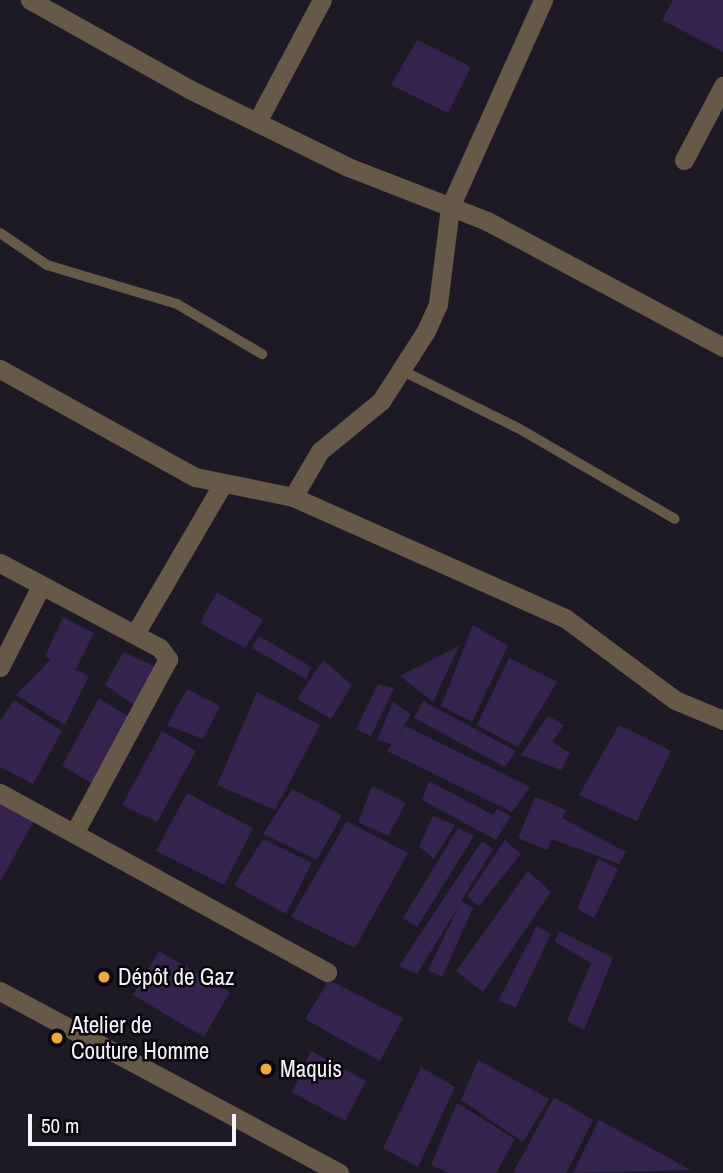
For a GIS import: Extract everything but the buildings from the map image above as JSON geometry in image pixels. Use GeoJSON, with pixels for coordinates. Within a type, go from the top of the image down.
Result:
{"type":"FeatureCollection","features":[{"type":"Feature","properties":{"kind":"street"},"geometry":{"type":"LineString","coordinates":[[30,0],[257,122],[348,167],[450,207],[568,262],[723,347]]}},
{"type":"Feature","properties":{"kind":"street"},"geometry":{"type":"LineString","coordinates":[[257,122],[322,0]]}},
{"type":"Feature","properties":{"kind":"street"},"geometry":{"type":"LineString","coordinates":[[293,497],[320,451],[381,401],[403,371],[438,304],[450,207],[543,0]]}},
{"type":"Feature","properties":{"kind":"street"},"geometry":{"type":"LineString","coordinates":[[684,160],[723,86]]}},
{"type":"Feature","properties":{"kind":"street"},"geometry":{"type":"LineString","coordinates":[[0,369],[160,460],[222,485],[293,497],[565,618],[675,701],[723,720]]}},
{"type":"Feature","properties":{"kind":"street"},"geometry":{"type":"LineString","coordinates":[[135,634],[222,485]]}},
{"type":"Feature","properties":{"kind":"street"},"geometry":{"type":"LineString","coordinates":[[0,563],[135,634],[165,653],[166,668],[75,832]]}},
{"type":"Feature","properties":{"kind":"street"},"geometry":{"type":"LineString","coordinates":[[0,667],[41,586]]}},
{"type":"Feature","properties":{"kind":"street"},"geometry":{"type":"LineString","coordinates":[[0,793],[327,972]]}},
{"type":"Feature","properties":{"kind":"street"},"geometry":{"type":"LineString","coordinates":[[0,991],[339,1173]]}},
{"type":"Feature","properties":{"kind":"lane"},"geometry":{"type":"LineString","coordinates":[[0,233],[47,265],[177,304],[262,354]]}},
{"type":"Feature","properties":{"kind":"lane"},"geometry":{"type":"LineString","coordinates":[[403,371],[519,429],[676,519]]}},
{"type":"Feature","properties":{"kind":"place","name":"Dépôt de Gaz"},"geometry":{"type":"Point","coordinates":[104,977]}},
{"type":"Feature","properties":{"kind":"place","name":"Atelier de Couture Homme"},"geometry":{"type":"Point","coordinates":[57,1038]}},
{"type":"Feature","properties":{"kind":"place","name":"Maquis"},"geometry":{"type":"Point","coordinates":[266,1069]}}]}
